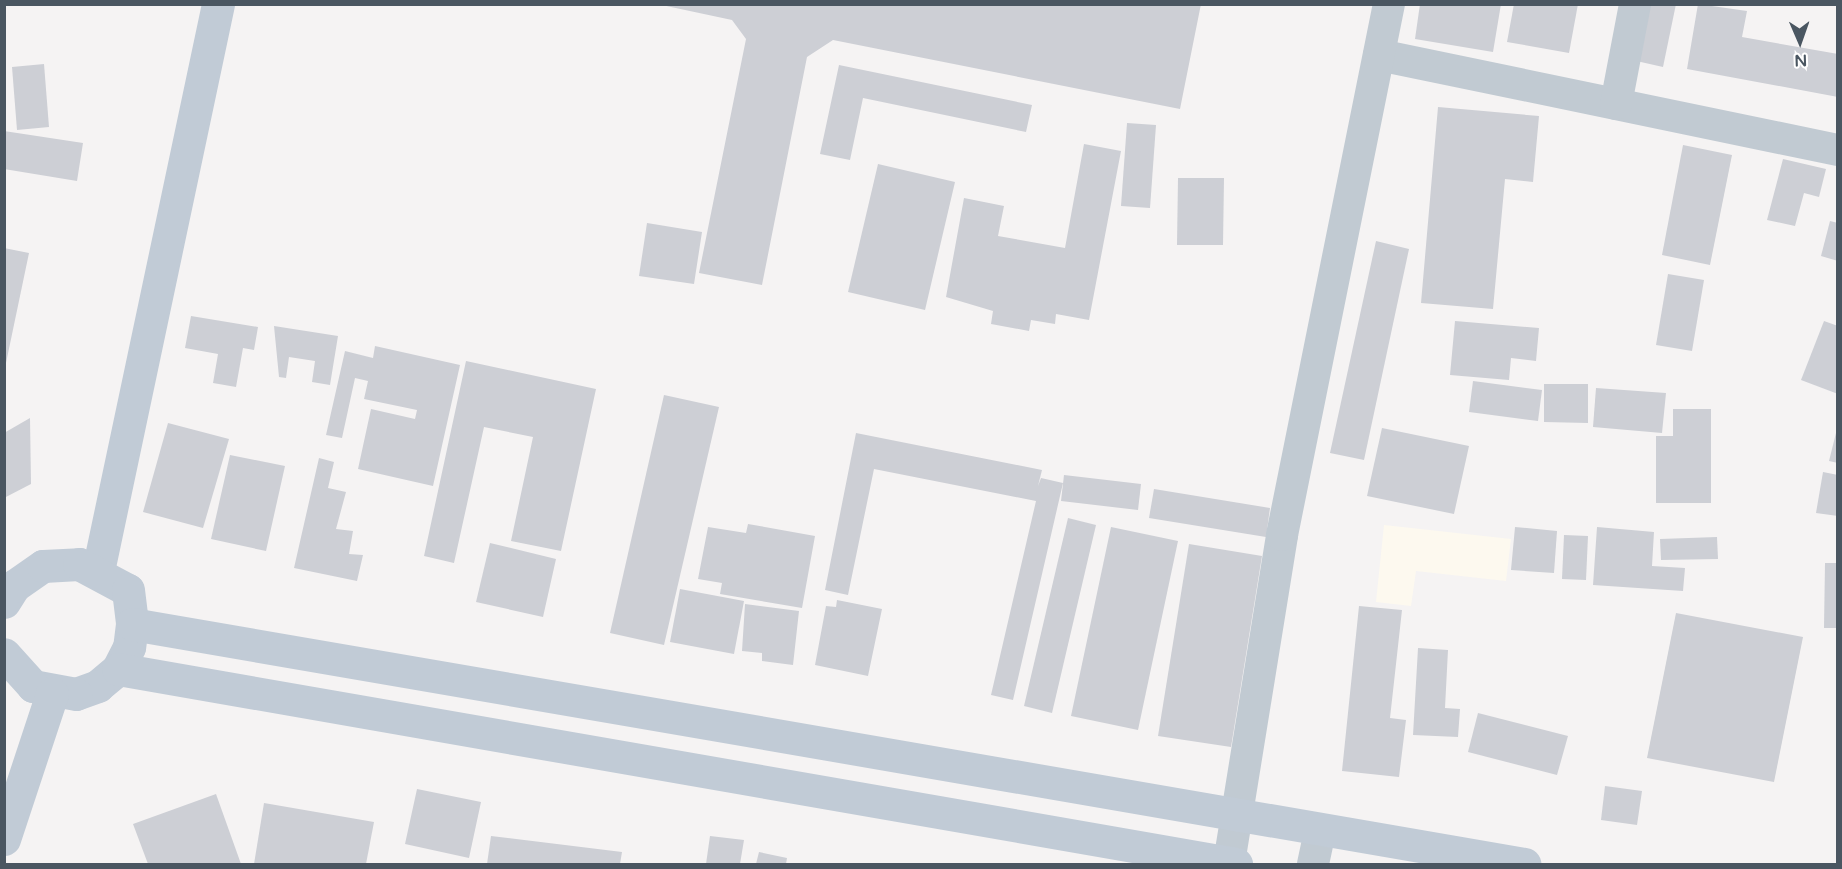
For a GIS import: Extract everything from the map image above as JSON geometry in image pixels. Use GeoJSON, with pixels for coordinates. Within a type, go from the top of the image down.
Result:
{"type":"FeatureCollection","features":[{"type":"Feature","properties":{"kind":"main road"},"geometry":{"type":"LineString","coordinates":[[99,571],[218,4]]}},
{"type":"Feature","properties":{"kind":"main road"},"geometry":{"type":"LineString","coordinates":[[4,654],[17,674],[52,694],[98,686],[118,669],[129,647],[132,624],[128,590],[99,571],[61,562],[43,566],[8,590]]}},
{"type":"Feature","properties":{"kind":"main road"},"geometry":{"type":"LineString","coordinates":[[132,624],[1237,817],[1524,864]]}},
{"type":"Feature","properties":{"kind":"main road"},"geometry":{"type":"LineString","coordinates":[[118,669],[1232,864]]}},
{"type":"Feature","properties":{"kind":"main road"},"geometry":{"type":"LineString","coordinates":[[4,839],[52,694]]}},
{"type":"Feature","properties":{"kind":"street"},"geometry":{"type":"LineString","coordinates":[[1232,864],[1237,817],[1282,535],[1389,4]]}},
{"type":"Feature","properties":{"kind":"street"},"geometry":{"type":"LineString","coordinates":[[1616,104],[1635,4]]}},
{"type":"Feature","properties":{"kind":"street"},"geometry":{"type":"LineString","coordinates":[[1379,55],[1838,150]]}},
{"type":"Feature","properties":{"kind":"street"},"geometry":{"type":"LineString","coordinates":[[1313,864],[1320,831]]}},
{"type":"Feature","properties":{"kind":"shaded area"},"geometry":{"type":"Polygon","coordinates":[[[1384,525],[1511,539],[1506,581],[1416,571],[1411,606],[1376,602],[1384,525]]]}},
{"type":"Feature","properties":{"kind":"building"},"geometry":{"type":"Polygon","coordinates":[[[657,4],[1201,4],[1180,109],[833,40],[807,57],[762,285],[699,273],[746,39],[732,20],[657,4]]]}},
{"type":"Feature","properties":{"kind":"building"},"geometry":{"type":"Polygon","coordinates":[[[1420,4],[1501,4],[1493,52],[1415,39],[1420,4]]]}},
{"type":"Feature","properties":{"kind":"building"},"geometry":{"type":"Polygon","coordinates":[[[1514,4],[1578,4],[1569,53],[1507,42],[1514,4]]]}},
{"type":"Feature","properties":{"kind":"building"},"geometry":{"type":"Polygon","coordinates":[[[1645,4],[1676,4],[1663,67],[1632,60],[1645,4]]]}},
{"type":"Feature","properties":{"kind":"building"},"geometry":{"type":"Polygon","coordinates":[[[1698,4],[1747,11],[1742,37],[1838,54],[1838,97],[1687,69],[1698,4]]]}},
{"type":"Feature","properties":{"kind":"building"},"geometry":{"type":"Polygon","coordinates":[[[44,64],[49,127],[17,130],[12,67],[44,64]]]}},
{"type":"Feature","properties":{"kind":"building"},"geometry":{"type":"Polygon","coordinates":[[[839,65],[1032,105],[1026,132],[863,98],[850,160],[820,154],[839,65]]]}},
{"type":"Feature","properties":{"kind":"building"},"geometry":{"type":"Polygon","coordinates":[[[1438,107],[1539,116],[1533,182],[1505,179],[1493,309],[1421,303],[1438,107]]]}},
{"type":"Feature","properties":{"kind":"building"},"geometry":{"type":"Polygon","coordinates":[[[1127,123],[1156,125],[1150,208],[1121,206],[1127,123]]]}},
{"type":"Feature","properties":{"kind":"building"},"geometry":{"type":"Polygon","coordinates":[[[4,131],[83,143],[77,181],[4,169],[4,131]]]}},
{"type":"Feature","properties":{"kind":"building"},"geometry":{"type":"Polygon","coordinates":[[[1084,144],[1121,151],[1089,320],[1056,314],[1055,324],[1031,320],[1029,331],[991,324],[993,311],[946,297],[964,198],[1004,206],[998,236],[1065,248],[1084,144]]]}},
{"type":"Feature","properties":{"kind":"building"},"geometry":{"type":"Polygon","coordinates":[[[1683,145],[1732,155],[1710,265],[1662,255],[1683,145]]]}},
{"type":"Feature","properties":{"kind":"building"},"geometry":{"type":"Polygon","coordinates":[[[1783,159],[1826,169],[1819,197],[1804,193],[1795,226],[1767,220],[1783,159]]]}},
{"type":"Feature","properties":{"kind":"building"},"geometry":{"type":"Polygon","coordinates":[[[878,164],[955,182],[925,310],[848,292],[878,164]]]}},
{"type":"Feature","properties":{"kind":"building"},"geometry":{"type":"Polygon","coordinates":[[[1178,178],[1224,178],[1223,245],[1177,245],[1178,178]]]}},
{"type":"Feature","properties":{"kind":"building"},"geometry":{"type":"Polygon","coordinates":[[[1830,221],[1838,223],[1838,261],[1821,256],[1830,221]]]}},
{"type":"Feature","properties":{"kind":"building"},"geometry":{"type":"Polygon","coordinates":[[[647,223],[702,232],[694,284],[639,276],[647,223]]]}},
{"type":"Feature","properties":{"kind":"building"},"geometry":{"type":"Polygon","coordinates":[[[1376,241],[1409,249],[1364,460],[1330,453],[1376,241]]]}},
{"type":"Feature","properties":{"kind":"building"},"geometry":{"type":"Polygon","coordinates":[[[4,248],[29,253],[6,363],[4,363],[4,248]]]}},
{"type":"Feature","properties":{"kind":"building"},"geometry":{"type":"Polygon","coordinates":[[[1668,274],[1704,280],[1692,351],[1656,345],[1668,274]]]}},
{"type":"Feature","properties":{"kind":"building"},"geometry":{"type":"Polygon","coordinates":[[[191,316],[258,327],[254,350],[243,348],[236,387],[213,383],[218,354],[185,348],[191,316]]]}},
{"type":"Feature","properties":{"kind":"building"},"geometry":{"type":"Polygon","coordinates":[[[1455,321],[1539,328],[1536,361],[1511,358],[1509,380],[1450,375],[1455,321]]]}},
{"type":"Feature","properties":{"kind":"building"},"geometry":{"type":"Polygon","coordinates":[[[1824,321],[1838,326],[1838,394],[1801,380],[1824,321]]]}},
{"type":"Feature","properties":{"kind":"building"},"geometry":{"type":"Polygon","coordinates":[[[274,326],[338,336],[330,385],[312,382],[315,361],[289,357],[286,378],[279,377],[274,326]]]}},
{"type":"Feature","properties":{"kind":"building"},"geometry":{"type":"Polygon","coordinates":[[[375,346],[460,365],[433,486],[358,469],[371,409],[415,419],[417,410],[364,399],[368,381],[355,378],[342,438],[326,435],[345,351],[373,358],[375,346]]]}},
{"type":"Feature","properties":{"kind":"building"},"geometry":{"type":"Polygon","coordinates":[[[466,361],[596,389],[561,551],[511,541],[533,437],[484,427],[454,563],[424,556],[466,361]]]}},
{"type":"Feature","properties":{"kind":"building"},"geometry":{"type":"Polygon","coordinates":[[[1473,381],[1542,390],[1538,421],[1469,412],[1473,381]]]}},
{"type":"Feature","properties":{"kind":"building"},"geometry":{"type":"Polygon","coordinates":[[[1544,384],[1588,384],[1588,423],[1544,422],[1544,384]]]}},
{"type":"Feature","properties":{"kind":"building"},"geometry":{"type":"Polygon","coordinates":[[[1596,388],[1666,393],[1662,433],[1593,427],[1596,388]]]}},
{"type":"Feature","properties":{"kind":"building"},"geometry":{"type":"Polygon","coordinates":[[[664,395],[719,407],[664,645],[610,633],[664,395]]]}},
{"type":"Feature","properties":{"kind":"building"},"geometry":{"type":"Polygon","coordinates":[[[1673,409],[1711,409],[1711,503],[1656,503],[1656,436],[1673,436],[1673,409]]]}},
{"type":"Feature","properties":{"kind":"building"},"geometry":{"type":"Polygon","coordinates":[[[30,418],[31,484],[4,498],[4,433],[30,418]]]}},
{"type":"Feature","properties":{"kind":"building"},"geometry":{"type":"Polygon","coordinates":[[[168,423],[229,439],[203,528],[143,512],[168,423]]]}},
{"type":"Feature","properties":{"kind":"building"},"geometry":{"type":"Polygon","coordinates":[[[1382,428],[1469,446],[1454,514],[1367,496],[1382,428]]]}},
{"type":"Feature","properties":{"kind":"building"},"geometry":{"type":"Polygon","coordinates":[[[1838,429],[1838,463],[1829,461],[1838,429]]]}},
{"type":"Feature","properties":{"kind":"building"},"geometry":{"type":"Polygon","coordinates":[[[856,433],[1042,470],[1038,486],[1041,478],[1063,483],[1013,700],[991,695],[1036,501],[874,469],[848,595],[825,590],[856,433]]]}},
{"type":"Feature","properties":{"kind":"building"},"geometry":{"type":"Polygon","coordinates":[[[230,455],[285,466],[266,551],[211,539],[230,455]]]}},
{"type":"Feature","properties":{"kind":"building"},"geometry":{"type":"Polygon","coordinates":[[[319,458],[334,462],[328,488],[346,492],[336,529],[353,531],[349,554],[363,555],[357,581],[294,568],[319,458]]]}},
{"type":"Feature","properties":{"kind":"building"},"geometry":{"type":"Polygon","coordinates":[[[1823,472],[1838,475],[1838,516],[1816,513],[1823,472]]]}},
{"type":"Feature","properties":{"kind":"building"},"geometry":{"type":"Polygon","coordinates":[[[1064,475],[1141,484],[1138,510],[1061,501],[1064,475]]]}},
{"type":"Feature","properties":{"kind":"building"},"geometry":{"type":"Polygon","coordinates":[[[1154,489],[1270,508],[1266,537],[1149,518],[1154,489]]]}},
{"type":"Feature","properties":{"kind":"building"},"geometry":{"type":"Polygon","coordinates":[[[1068,518],[1096,525],[1052,713],[1024,706],[1068,518]]]}},
{"type":"Feature","properties":{"kind":"building"},"geometry":{"type":"Polygon","coordinates":[[[748,524],[815,536],[802,608],[720,594],[722,583],[698,579],[708,527],[746,533],[748,524]]]}},
{"type":"Feature","properties":{"kind":"building"},"geometry":{"type":"Polygon","coordinates":[[[1111,527],[1178,541],[1138,730],[1071,716],[1111,527]]]}},
{"type":"Feature","properties":{"kind":"building"},"geometry":{"type":"Polygon","coordinates":[[[1515,527],[1557,531],[1554,573],[1511,570],[1515,527]]]}},
{"type":"Feature","properties":{"kind":"building"},"geometry":{"type":"Polygon","coordinates":[[[1597,527],[1654,532],[1652,566],[1685,568],[1683,591],[1593,585],[1597,527]]]}},
{"type":"Feature","properties":{"kind":"building"},"geometry":{"type":"Polygon","coordinates":[[[1564,535],[1588,536],[1586,580],[1562,579],[1564,535]]]}},
{"type":"Feature","properties":{"kind":"building"},"geometry":{"type":"Polygon","coordinates":[[[1717,537],[1718,559],[1661,560],[1660,539],[1717,537]]]}},
{"type":"Feature","properties":{"kind":"building"},"geometry":{"type":"Polygon","coordinates":[[[490,543],[556,559],[543,617],[476,602],[490,543]]]}},
{"type":"Feature","properties":{"kind":"building"},"geometry":{"type":"Polygon","coordinates":[[[1189,544],[1262,556],[1231,747],[1158,736],[1189,544]]]}},
{"type":"Feature","properties":{"kind":"building"},"geometry":{"type":"Polygon","coordinates":[[[1825,563],[1838,563],[1838,628],[1824,628],[1825,563]]]}},
{"type":"Feature","properties":{"kind":"building"},"geometry":{"type":"Polygon","coordinates":[[[680,589],[744,601],[734,654],[670,642],[680,589]]]}},
{"type":"Feature","properties":{"kind":"building"},"geometry":{"type":"Polygon","coordinates":[[[837,600],[882,609],[868,676],[815,665],[826,606],[836,607],[837,600]]]}},
{"type":"Feature","properties":{"kind":"building"},"geometry":{"type":"Polygon","coordinates":[[[745,604],[799,611],[793,665],[762,661],[762,653],[742,651],[745,604]]]}},
{"type":"Feature","properties":{"kind":"building"},"geometry":{"type":"Polygon","coordinates":[[[1359,606],[1402,610],[1390,718],[1406,720],[1399,777],[1342,771],[1359,606]]]}},
{"type":"Feature","properties":{"kind":"building"},"geometry":{"type":"Polygon","coordinates":[[[1676,613],[1803,637],[1774,782],[1647,758],[1676,613]]]}},
{"type":"Feature","properties":{"kind":"building"},"geometry":{"type":"Polygon","coordinates":[[[1418,648],[1448,650],[1445,708],[1460,709],[1458,737],[1413,735],[1418,648]]]}},
{"type":"Feature","properties":{"kind":"building"},"geometry":{"type":"Polygon","coordinates":[[[1478,713],[1568,736],[1557,775],[1468,752],[1478,713]]]}},
{"type":"Feature","properties":{"kind":"building"},"geometry":{"type":"Polygon","coordinates":[[[1605,786],[1642,791],[1637,825],[1601,820],[1605,786]]]}},
{"type":"Feature","properties":{"kind":"building"},"geometry":{"type":"Polygon","coordinates":[[[417,789],[481,802],[469,858],[405,844],[417,789]]]}},
{"type":"Feature","properties":{"kind":"building"},"geometry":{"type":"Polygon","coordinates":[[[216,794],[241,864],[148,864],[133,824],[216,794]]]}},
{"type":"Feature","properties":{"kind":"building"},"geometry":{"type":"Polygon","coordinates":[[[264,803],[374,822],[366,864],[254,864],[264,803]]]}},
{"type":"Feature","properties":{"kind":"building"},"geometry":{"type":"Polygon","coordinates":[[[491,836],[622,852],[620,864],[487,864],[491,836]]]}},
{"type":"Feature","properties":{"kind":"building"},"geometry":{"type":"Polygon","coordinates":[[[710,836],[744,840],[740,864],[706,864],[710,836]]]}},
{"type":"Feature","properties":{"kind":"building"},"geometry":{"type":"Polygon","coordinates":[[[759,852],[787,858],[786,864],[756,864],[759,852]]]}}]}
